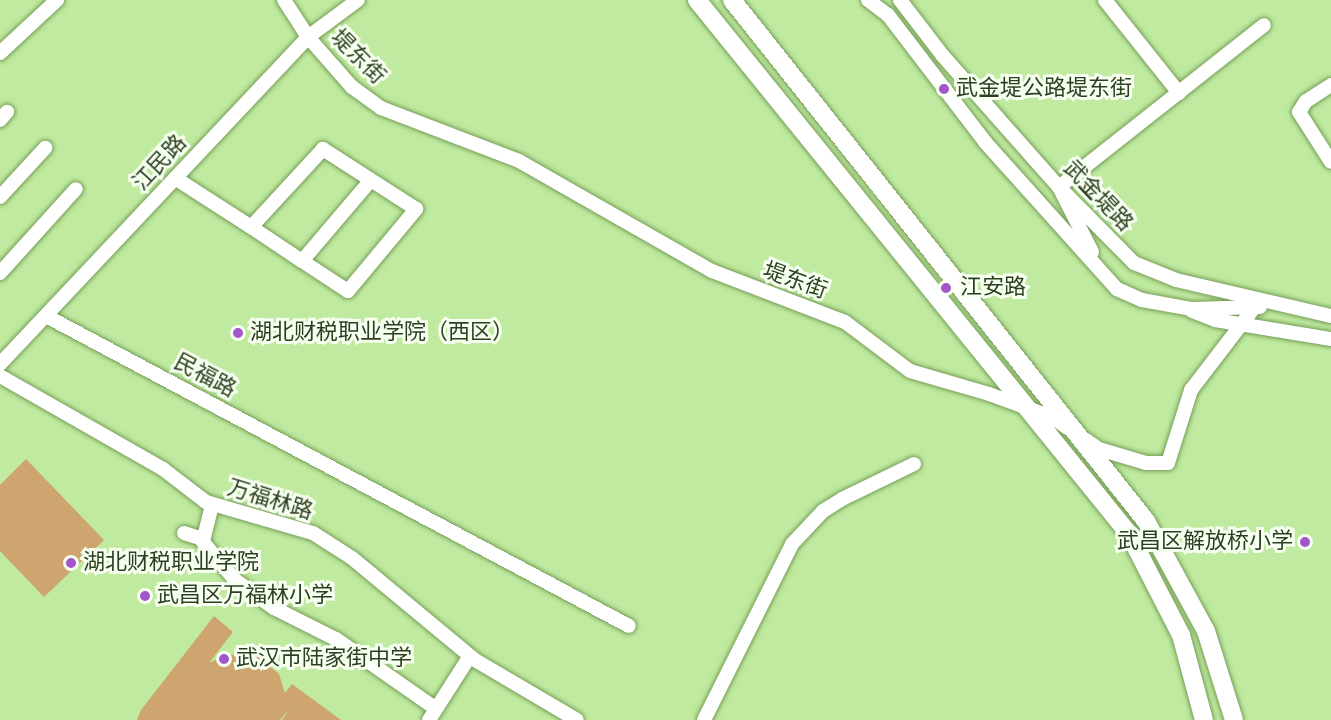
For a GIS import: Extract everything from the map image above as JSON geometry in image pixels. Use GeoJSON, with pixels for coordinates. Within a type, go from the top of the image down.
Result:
{"type":"FeatureCollection","features":[{"type":"Feature","properties":{"kind":"main road"},"geometry":{"type":"LineString","coordinates":[[697,0],[1129,534],[1181,635],[1204,720]]}},
{"type":"Feature","properties":{"kind":"main road"},"geometry":{"type":"LineString","coordinates":[[732,0],[1152,531],[1206,631],[1234,720]]}},
{"type":"Feature","properties":{"kind":"street"},"geometry":{"type":"LineString","coordinates":[[1,49],[57,0]]}},
{"type":"Feature","properties":{"kind":"street","name":"堤东街"},"geometry":{"type":"LineString","coordinates":[[284,0],[308,37],[352,87],[381,108],[519,161],[712,271],[845,322],[910,371],[1052,417],[1109,452],[1146,463],[1168,463],[1191,390],[1254,308]]}},
{"type":"Feature","properties":{"kind":"street","name":"江民路"},"geometry":{"type":"LineString","coordinates":[[0,364],[308,37],[358,0]]}},
{"type":"Feature","properties":{"kind":"street"},"geometry":{"type":"LineString","coordinates":[[868,0],[888,15],[985,142],[1118,289],[1142,300],[1182,307],[1288,306]]}},
{"type":"Feature","properties":{"kind":"street"},"geometry":{"type":"LineString","coordinates":[[878,0],[910,13]]}},
{"type":"Feature","properties":{"kind":"street","name":"武金堤路"},"geometry":{"type":"LineString","coordinates":[[900,0],[1059,187],[1134,263],[1176,280],[1331,316]]}},
{"type":"Feature","properties":{"kind":"street"},"geometry":{"type":"LineString","coordinates":[[1105,0],[1179,93]]}},
{"type":"Feature","properties":{"kind":"street"},"geometry":{"type":"LineString","coordinates":[[1102,273],[1059,187],[1264,25]]}},
{"type":"Feature","properties":{"kind":"street"},"geometry":{"type":"LineString","coordinates":[[1331,86],[1306,102],[1299,112],[1331,162]]}},
{"type":"Feature","properties":{"kind":"street"},"geometry":{"type":"LineString","coordinates":[[0,197],[45,148]]}},
{"type":"Feature","properties":{"kind":"street"},"geometry":{"type":"LineString","coordinates":[[176,177],[251,227],[302,261],[348,291],[416,209],[323,149],[251,227]]}},
{"type":"Feature","properties":{"kind":"street"},"geometry":{"type":"LineString","coordinates":[[302,261],[371,180]]}},
{"type":"Feature","properties":{"kind":"street"},"geometry":{"type":"LineString","coordinates":[[0,273],[76,189]]}},
{"type":"Feature","properties":{"kind":"street"},"geometry":{"type":"LineString","coordinates":[[1182,307],[1215,320],[1331,339]]}},
{"type":"Feature","properties":{"kind":"street","name":"民福路"},"geometry":{"type":"LineString","coordinates":[[46,316],[629,626]]}},
{"type":"Feature","properties":{"kind":"street","name":"万福林路"},"geometry":{"type":"LineString","coordinates":[[0,376],[163,469],[212,505],[313,533],[352,558],[470,656],[577,720]]}},
{"type":"Feature","properties":{"kind":"street"},"geometry":{"type":"LineString","coordinates":[[704,720],[792,544],[823,512],[842,499],[914,464]]}},
{"type":"Feature","properties":{"kind":"street"},"geometry":{"type":"LineString","coordinates":[[203,539],[212,505]]}},
{"type":"Feature","properties":{"kind":"street"},"geometry":{"type":"LineString","coordinates":[[184,533],[203,539],[235,580],[274,608],[336,639],[432,714],[470,656]]}},
{"type":"Feature","properties":{"kind":"shaded area"},"geometry":{"type":"Polygon","coordinates":[[[26,459],[104,540],[44,597],[0,551],[0,485],[26,459]]]}},
{"type":"Feature","properties":{"kind":"shaded area","name":"武汉市陆家街中学"},"geometry":{"type":"Polygon","coordinates":[[[214,616],[233,632],[209,663],[225,655],[255,654],[279,674],[285,693],[292,684],[341,720],[282,720],[289,709],[280,720],[137,720],[141,710],[214,616]]]}},
{"type":"Feature","properties":{"kind":"place","name":"武金堤公路堤东街"},"geometry":{"type":"Point","coordinates":[944,89]}},
{"type":"Feature","properties":{"kind":"place","name":"江安路"},"geometry":{"type":"Point","coordinates":[946,288]}},
{"type":"Feature","properties":{"kind":"place","name":"湖北财税职业学院（西区）"},"geometry":{"type":"Point","coordinates":[238,333]}},
{"type":"Feature","properties":{"kind":"place","name":"武昌区解放桥小学"},"geometry":{"type":"Point","coordinates":[1305,542]}},
{"type":"Feature","properties":{"kind":"place","name":"湖北财税职业学院"},"geometry":{"type":"Point","coordinates":[71,563]}},
{"type":"Feature","properties":{"kind":"place","name":"武昌区万福林小学"},"geometry":{"type":"Point","coordinates":[145,596]}},
{"type":"Feature","properties":{"kind":"place","name":"武汉市陆家街中学"},"geometry":{"type":"Point","coordinates":[224,659]}}]}
